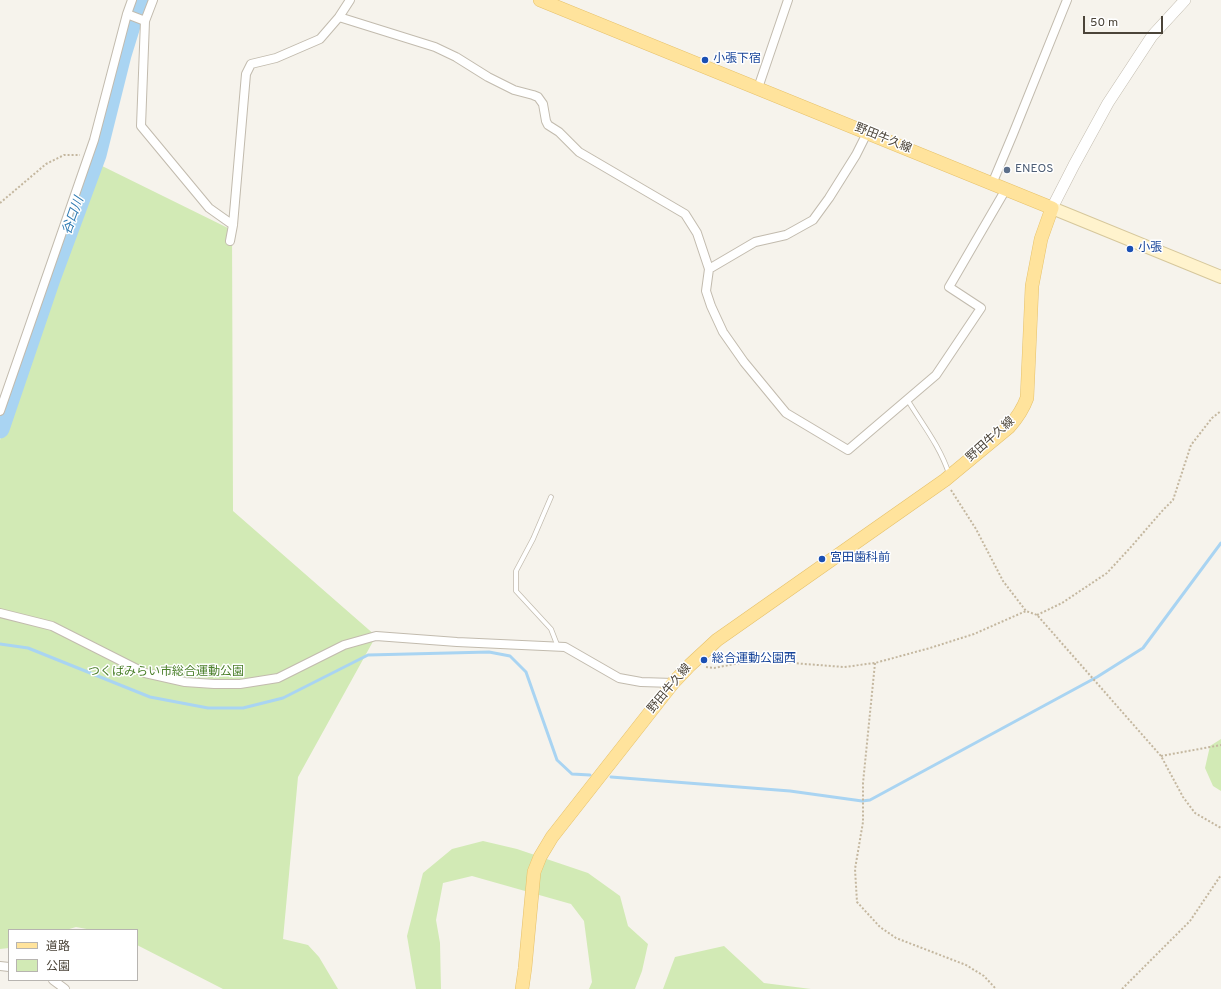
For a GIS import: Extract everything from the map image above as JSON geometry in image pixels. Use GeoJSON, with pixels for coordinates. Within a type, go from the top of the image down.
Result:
{"type":"FeatureCollection","features":[{"type":"Feature","properties":{"kind":"main road","name":"野田牛久線"},"geometry":{"type":"LineString","coordinates":[[522,989],[534,872],[540,857],[552,837],[673,683],[717,640],[947,478],[1009,427],[1023,408],[1027,398],[1029,383],[1032,286],[1041,239],[1052,208],[540,0]]}},
{"type":"Feature","properties":{"kind":"main road"},"geometry":{"type":"LineString","coordinates":[[1052,208],[1221,277]]}},
{"type":"Feature","properties":{"kind":"street"},"geometry":{"type":"LineString","coordinates":[[0,411],[88,156],[132,0]]}},
{"type":"Feature","properties":{"kind":"street"},"geometry":{"type":"LineString","coordinates":[[153,0],[145,21],[141,126],[210,208],[234,225]]}},
{"type":"Feature","properties":{"kind":"street"},"geometry":{"type":"LineString","coordinates":[[230,241],[234,225],[246,74],[251,64],[276,58],[320,39],[339,17],[350,0]]}},
{"type":"Feature","properties":{"kind":"street"},"geometry":{"type":"LineString","coordinates":[[758,88],[788,0]]}},
{"type":"Feature","properties":{"kind":"street"},"geometry":{"type":"LineString","coordinates":[[992,184],[1067,0]]}},
{"type":"Feature","properties":{"kind":"street"},"geometry":{"type":"LineString","coordinates":[[1052,208],[1108,103],[1152,36],[1185,0]]}},
{"type":"Feature","properties":{"kind":"street"},"geometry":{"type":"LineString","coordinates":[[127,14],[145,21]]}},
{"type":"Feature","properties":{"kind":"street"},"geometry":{"type":"LineString","coordinates":[[339,17],[435,47],[456,57],[488,77],[514,90],[538,97],[543,104],[548,125],[559,132],[576,150],[685,214],[698,233],[709,269],[706,291],[710,306],[723,332],[744,362],[786,413],[848,450],[936,375],[981,308],[949,287],[1006,189]]}},
{"type":"Feature","properties":{"kind":"street"},"geometry":{"type":"LineString","coordinates":[[709,269],[755,242],[786,235],[812,220],[829,198],[856,155],[867,133]]}},
{"type":"Feature","properties":{"kind":"street"},"geometry":{"type":"LineString","coordinates":[[0,613],[52,626],[146,673],[185,682],[240,684],[278,678],[344,645],[376,636],[457,642],[565,647],[619,678],[640,682],[673,683]]}},
{"type":"Feature","properties":{"kind":"street"},"geometry":{"type":"LineString","coordinates":[[53,981],[65,989]]}},
{"type":"Feature","properties":{"kind":"lane"},"geometry":{"type":"LineString","coordinates":[[908,399],[944,459],[947,478]]}},
{"type":"Feature","properties":{"kind":"lane"},"geometry":{"type":"LineString","coordinates":[[551,497],[533,539],[516,571],[516,591],[551,629],[558,647]]}},
{"type":"Feature","properties":{"kind":"path"},"geometry":{"type":"LineString","coordinates":[[0,203],[46,164],[64,155],[88,156]]}},
{"type":"Feature","properties":{"kind":"path"},"geometry":{"type":"LineString","coordinates":[[1037,615],[1062,603],[1107,573],[1130,548],[1173,500],[1192,445],[1212,418],[1221,412]]}},
{"type":"Feature","properties":{"kind":"path"},"geometry":{"type":"LineString","coordinates":[[947,478],[1003,581],[1026,611],[1037,615],[1161,756],[1183,797],[1195,813],[1221,828]]}},
{"type":"Feature","properties":{"kind":"path"},"geometry":{"type":"LineString","coordinates":[[690,665],[714,668],[760,658],[792,663],[844,667],[875,663],[974,634],[1026,611]]}},
{"type":"Feature","properties":{"kind":"path"},"geometry":{"type":"LineString","coordinates":[[875,663],[863,783],[863,822],[855,869],[857,902],[880,927],[896,938],[966,965],[984,976],[996,989]]}},
{"type":"Feature","properties":{"kind":"path"},"geometry":{"type":"LineString","coordinates":[[1161,756],[1221,745]]}},
{"type":"Feature","properties":{"kind":"path"},"geometry":{"type":"LineString","coordinates":[[1122,989],[1190,921],[1221,875]]}},
{"type":"Feature","properties":{"kind":"green space","name":"つくばみらい市総合運動公園"},"geometry":{"type":"Polygon","coordinates":[[[94,162],[232,230],[233,511],[376,636],[298,777],[283,939],[308,945],[319,957],[338,989],[223,989],[138,946],[138,929],[87,929],[76,927],[69,929],[8,929],[8,948],[0,949],[0,440],[94,162]]]}},
{"type":"Feature","properties":{"kind":"green space"},"geometry":{"type":"Polygon","coordinates":[[[1221,739],[1221,791],[1213,786],[1205,768],[1210,746],[1221,739]]]}},
{"type":"Feature","properties":{"kind":"green space"},"geometry":{"type":"Polygon","coordinates":[[[483,841],[517,849],[588,873],[620,896],[628,926],[648,944],[642,971],[635,989],[589,989],[592,982],[584,921],[571,904],[472,876],[443,883],[436,920],[440,943],[441,989],[416,989],[407,936],[423,873],[452,849],[483,841]]]}},
{"type":"Feature","properties":{"kind":"green space"},"geometry":{"type":"Polygon","coordinates":[[[724,946],[764,983],[811,989],[663,989],[675,957],[724,946]]]}},
{"type":"Feature","properties":{"kind":"waterway","name":"谷口川"},"geometry":{"type":"LineString","coordinates":[[0,429],[51,279],[97,155],[122,55],[139,0]]}},
{"type":"Feature","properties":{"kind":"waterway"},"geometry":{"type":"LineString","coordinates":[[611,777],[790,791],[862,801],[870,800],[1097,677],[1143,648],[1221,543]]}},
{"type":"Feature","properties":{"kind":"waterway"},"geometry":{"type":"LineString","coordinates":[[0,644],[28,648],[150,697],[208,708],[243,708],[283,698],[368,655],[489,652],[510,656],[526,672],[557,760],[572,774],[590,775]]}},
{"type":"Feature","properties":{"kind":"place","name":"小張下宿"},"geometry":{"type":"Point","coordinates":[705,60]}},
{"type":"Feature","properties":{"kind":"place","name":"ENEOS"},"geometry":{"type":"Point","coordinates":[1007,170]}},
{"type":"Feature","properties":{"kind":"place","name":"小張"},"geometry":{"type":"Point","coordinates":[1130,249]}},
{"type":"Feature","properties":{"kind":"place","name":"宮田歯科前"},"geometry":{"type":"Point","coordinates":[822,559]}},
{"type":"Feature","properties":{"kind":"place","name":"総合運動公園西"},"geometry":{"type":"Point","coordinates":[704,660]}}]}
